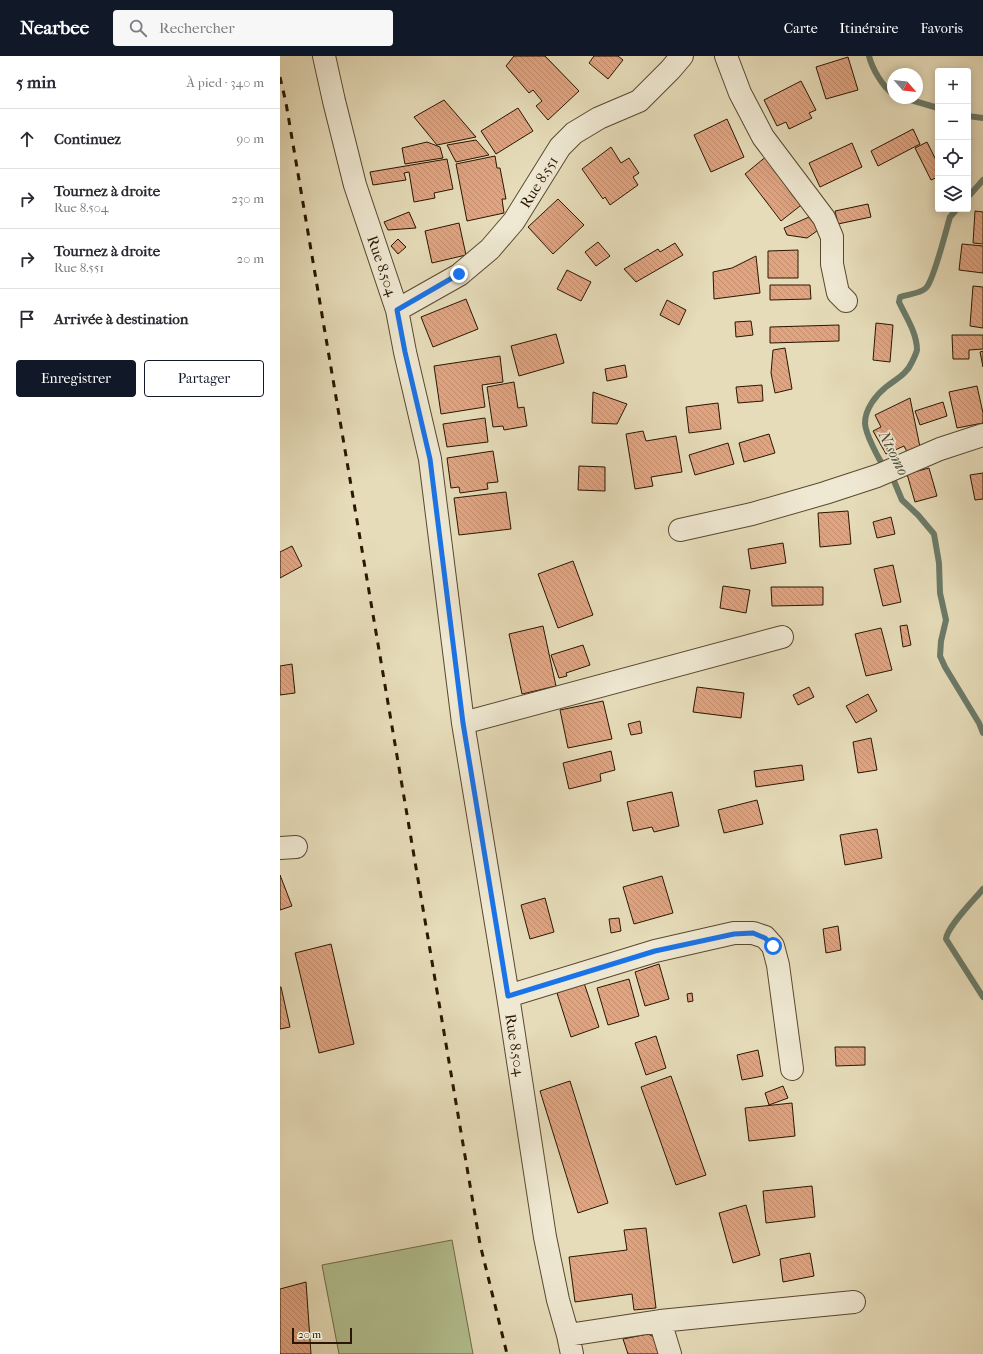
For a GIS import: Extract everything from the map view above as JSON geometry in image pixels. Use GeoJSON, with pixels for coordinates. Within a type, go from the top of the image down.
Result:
{"type":"FeatureCollection","features":[{"type":"Feature","properties":{"kind":"street","name":"Rue 8.504"},"geometry":{"type":"LineString","coordinates":[[324,56],[355,185],[397,310],[405,352],[430,459],[463,723],[508,996],[545,1237],[558,1300],[570,1345]]}},
{"type":"Feature","properties":{"kind":"street","name":"Rue 8.551"},"geometry":{"type":"LineString","coordinates":[[397,310],[459,274],[490,250],[514,221],[560,147],[574,133],[600,118],[639,101],[682,56]]}},
{"type":"Feature","properties":{"kind":"street"},"geometry":{"type":"LineString","coordinates":[[726,56],[740,93],[763,137],[824,218],[832,237],[832,264],[838,293],[846,301]]}},
{"type":"Feature","properties":{"kind":"street"},"geometry":{"type":"LineString","coordinates":[[680,530],[752,514],[825,493],[877,476],[940,449],[983,435]]}},
{"type":"Feature","properties":{"kind":"street"},"geometry":{"type":"LineString","coordinates":[[463,723],[782,637]]}},
{"type":"Feature","properties":{"kind":"street"},"geometry":{"type":"LineString","coordinates":[[508,996],[655,951],[734,934],[753,933],[765,938],[773,946],[778,965],[792,1069]]}},
{"type":"Feature","properties":{"kind":"street"},"geometry":{"type":"LineString","coordinates":[[570,1345],[660,1321],[854,1302]]}},
{"type":"Feature","properties":{"kind":"street"},"geometry":{"type":"LineString","coordinates":[[660,1321],[670,1354]]}},
{"type":"Feature","properties":{"kind":"green space"},"geometry":{"type":"Polygon","coordinates":[[[452,1240],[473,1354],[339,1354],[322,1265],[452,1240]]]}},
{"type":"Feature","properties":{"kind":"building"},"geometry":{"type":"Polygon","coordinates":[[[514,56],[545,56],[579,91],[548,120],[536,106],[542,101],[533,90],[529,93],[506,66],[514,56]]]}},
{"type":"Feature","properties":{"kind":"building"},"geometry":{"type":"Polygon","coordinates":[[[594,56],[618,56],[623,60],[608,79],[589,63],[594,56]]]}},
{"type":"Feature","properties":{"kind":"building"},"geometry":{"type":"Polygon","coordinates":[[[848,57],[858,90],[826,99],[816,67],[848,57]]]}},
{"type":"Feature","properties":{"kind":"building"},"geometry":{"type":"Polygon","coordinates":[[[801,81],[816,110],[809,113],[812,118],[789,129],[786,122],[777,126],[764,100],[801,81]]]}},
{"type":"Feature","properties":{"kind":"building"},"geometry":{"type":"Polygon","coordinates":[[[444,100],[476,137],[437,145],[414,117],[444,100]]]}},
{"type":"Feature","properties":{"kind":"building"},"geometry":{"type":"Polygon","coordinates":[[[518,108],[533,131],[496,154],[481,131],[518,108]]]}},
{"type":"Feature","properties":{"kind":"building"},"geometry":{"type":"Polygon","coordinates":[[[727,119],[744,157],[711,172],[694,135],[727,119]]]}},
{"type":"Feature","properties":{"kind":"building"},"geometry":{"type":"Polygon","coordinates":[[[913,129],[920,144],[878,166],[871,151],[913,129]]]}},
{"type":"Feature","properties":{"kind":"building"},"geometry":{"type":"Polygon","coordinates":[[[476,140],[489,155],[456,162],[447,145],[476,140]]]}},
{"type":"Feature","properties":{"kind":"building"},"geometry":{"type":"Polygon","coordinates":[[[427,142],[440,147],[443,158],[405,164],[402,148],[427,142]]]}},
{"type":"Feature","properties":{"kind":"building"},"geometry":{"type":"Polygon","coordinates":[[[927,142],[935,158],[935,178],[931,180],[915,148],[927,142]]]}},
{"type":"Feature","properties":{"kind":"building"},"geometry":{"type":"Polygon","coordinates":[[[852,143],[862,167],[820,187],[809,163],[852,143]]]}},
{"type":"Feature","properties":{"kind":"building"},"geometry":{"type":"Polygon","coordinates":[[[611,147],[621,163],[629,158],[639,173],[633,177],[638,185],[610,205],[605,197],[603,199],[582,169],[611,147]]]}},
{"type":"Feature","properties":{"kind":"building"},"geometry":{"type":"Polygon","coordinates":[[[768,155],[805,202],[781,221],[745,174],[768,155]]]}},
{"type":"Feature","properties":{"kind":"building"},"geometry":{"type":"Polygon","coordinates":[[[495,156],[497,168],[500,168],[506,199],[502,199],[504,213],[467,221],[456,164],[495,156]]]}},
{"type":"Feature","properties":{"kind":"building"},"geometry":{"type":"Polygon","coordinates":[[[447,159],[453,189],[434,193],[435,198],[414,202],[409,172],[404,173],[406,180],[373,185],[370,172],[447,159]]]}},
{"type":"Feature","properties":{"kind":"building"},"geometry":{"type":"Polygon","coordinates":[[[558,199],[584,225],[553,254],[528,227],[558,199]]]}},
{"type":"Feature","properties":{"kind":"building"},"geometry":{"type":"Polygon","coordinates":[[[868,204],[871,217],[838,224],[835,211],[868,204]]]}},
{"type":"Feature","properties":{"kind":"building"},"geometry":{"type":"Polygon","coordinates":[[[975,211],[983,212],[983,244],[973,243],[975,211]]]}},
{"type":"Feature","properties":{"kind":"building"},"geometry":{"type":"Polygon","coordinates":[[[409,212],[416,228],[388,230],[384,222],[409,212]]]}},
{"type":"Feature","properties":{"kind":"building"},"geometry":{"type":"Polygon","coordinates":[[[816,214],[824,226],[807,238],[787,235],[784,228],[816,214]]]}},
{"type":"Feature","properties":{"kind":"building"},"geometry":{"type":"Polygon","coordinates":[[[459,223],[466,255],[432,263],[425,231],[459,223]]]}},
{"type":"Feature","properties":{"kind":"building"},"geometry":{"type":"Polygon","coordinates":[[[398,239],[406,247],[398,254],[391,246],[398,239]]]}},
{"type":"Feature","properties":{"kind":"building"},"geometry":{"type":"Polygon","coordinates":[[[598,242],[610,256],[596,266],[585,252],[598,242]]]}},
{"type":"Feature","properties":{"kind":"building"},"geometry":{"type":"Polygon","coordinates":[[[675,243],[683,255],[636,282],[624,269],[658,249],[660,252],[675,243]]]}},
{"type":"Feature","properties":{"kind":"building"},"geometry":{"type":"Polygon","coordinates":[[[962,244],[983,246],[983,273],[959,270],[962,244]]]}},
{"type":"Feature","properties":{"kind":"building"},"geometry":{"type":"Polygon","coordinates":[[[798,250],[798,278],[768,278],[768,251],[798,250]]]}},
{"type":"Feature","properties":{"kind":"building"},"geometry":{"type":"Polygon","coordinates":[[[756,256],[760,293],[714,299],[713,272],[732,268],[756,256]]]}},
{"type":"Feature","properties":{"kind":"building"},"geometry":{"type":"Polygon","coordinates":[[[567,270],[591,282],[581,301],[557,289],[567,270]]]}},
{"type":"Feature","properties":{"kind":"building"},"geometry":{"type":"Polygon","coordinates":[[[770,285],[810,285],[811,299],[770,300],[770,285]]]}},
{"type":"Feature","properties":{"kind":"building"},"geometry":{"type":"Polygon","coordinates":[[[973,286],[983,287],[983,328],[970,326],[973,286]]]}},
{"type":"Feature","properties":{"kind":"building"},"geometry":{"type":"Polygon","coordinates":[[[466,299],[478,329],[433,347],[421,317],[466,299]]]}},
{"type":"Feature","properties":{"kind":"building"},"geometry":{"type":"Polygon","coordinates":[[[667,300],[686,310],[679,325],[660,315],[667,300]]]}},
{"type":"Feature","properties":{"kind":"building"},"geometry":{"type":"Polygon","coordinates":[[[751,321],[753,335],[736,337],[735,322],[751,321]]]}},
{"type":"Feature","properties":{"kind":"building"},"geometry":{"type":"Polygon","coordinates":[[[876,323],[893,325],[890,362],[873,360],[876,323]]]}},
{"type":"Feature","properties":{"kind":"building"},"geometry":{"type":"Polygon","coordinates":[[[839,325],[839,341],[770,343],[770,327],[839,325]]]}},
{"type":"Feature","properties":{"kind":"building"},"geometry":{"type":"Polygon","coordinates":[[[556,334],[564,363],[519,376],[511,346],[556,334]]]}},
{"type":"Feature","properties":{"kind":"building"},"geometry":{"type":"Polygon","coordinates":[[[952,335],[983,335],[983,349],[969,350],[969,359],[953,359],[952,335]]]}},
{"type":"Feature","properties":{"kind":"building"},"geometry":{"type":"Polygon","coordinates":[[[785,348],[792,389],[775,393],[771,373],[773,350],[785,348]]]}},
{"type":"Feature","properties":{"kind":"building"},"geometry":{"type":"Polygon","coordinates":[[[983,351],[983,367],[980,352],[983,351]]]}},
{"type":"Feature","properties":{"kind":"building"},"geometry":{"type":"Polygon","coordinates":[[[500,356],[503,382],[482,385],[485,407],[441,414],[434,366],[500,356]]]}},
{"type":"Feature","properties":{"kind":"building"},"geometry":{"type":"Polygon","coordinates":[[[625,365],[627,377],[607,381],[605,369],[625,365]]]}},
{"type":"Feature","properties":{"kind":"building"},"geometry":{"type":"Polygon","coordinates":[[[514,382],[518,408],[524,407],[527,426],[504,430],[503,426],[493,427],[487,387],[514,382]]]}},
{"type":"Feature","properties":{"kind":"building"},"geometry":{"type":"Polygon","coordinates":[[[762,385],[763,401],[738,403],[736,387],[762,385]]]}},
{"type":"Feature","properties":{"kind":"building"},"geometry":{"type":"Polygon","coordinates":[[[977,386],[983,413],[983,423],[957,428],[949,392],[977,386]]]}},
{"type":"Feature","properties":{"kind":"building"},"geometry":{"type":"Polygon","coordinates":[[[593,392],[627,404],[617,424],[592,423],[593,392]]]}},
{"type":"Feature","properties":{"kind":"building"},"geometry":{"type":"Polygon","coordinates":[[[910,398],[920,447],[908,454],[904,446],[886,454],[873,431],[881,427],[875,415],[910,398]]]}},
{"type":"Feature","properties":{"kind":"building"},"geometry":{"type":"Polygon","coordinates":[[[943,402],[947,416],[920,425],[915,411],[943,402]]]}},
{"type":"Feature","properties":{"kind":"building"},"geometry":{"type":"Polygon","coordinates":[[[718,403],[721,429],[689,433],[686,407],[718,403]]]}},
{"type":"Feature","properties":{"kind":"building"},"geometry":{"type":"Polygon","coordinates":[[[485,418],[488,442],[447,447],[443,424],[485,418]]]}},
{"type":"Feature","properties":{"kind":"building"},"geometry":{"type":"Polygon","coordinates":[[[643,431],[646,441],[676,436],[682,472],[651,477],[653,486],[635,489],[626,434],[643,431]]]}},
{"type":"Feature","properties":{"kind":"building"},"geometry":{"type":"Polygon","coordinates":[[[769,434],[775,453],[744,462],[739,443],[769,434]]]}},
{"type":"Feature","properties":{"kind":"building"},"geometry":{"type":"Polygon","coordinates":[[[728,443],[734,464],[695,475],[689,455],[728,443]]]}},
{"type":"Feature","properties":{"kind":"building"},"geometry":{"type":"Polygon","coordinates":[[[493,451],[498,482],[487,483],[488,489],[460,493],[459,487],[451,488],[447,458],[493,451]]]}},
{"type":"Feature","properties":{"kind":"building"},"geometry":{"type":"Polygon","coordinates":[[[579,466],[605,467],[605,491],[578,490],[579,466]]]}},
{"type":"Feature","properties":{"kind":"building"},"geometry":{"type":"Polygon","coordinates":[[[929,468],[937,496],[915,502],[907,474],[929,468]]]}},
{"type":"Feature","properties":{"kind":"building"},"geometry":{"type":"Polygon","coordinates":[[[983,473],[983,499],[975,500],[970,475],[983,473]]]}},
{"type":"Feature","properties":{"kind":"building"},"geometry":{"type":"Polygon","coordinates":[[[506,492],[511,529],[459,535],[454,498],[506,492]]]}},
{"type":"Feature","properties":{"kind":"building"},"geometry":{"type":"Polygon","coordinates":[[[848,511],[851,544],[820,547],[818,513],[848,511]]]}},
{"type":"Feature","properties":{"kind":"building"},"geometry":{"type":"Polygon","coordinates":[[[891,517],[895,534],[877,538],[873,522],[891,517]]]}},
{"type":"Feature","properties":{"kind":"building"},"geometry":{"type":"Polygon","coordinates":[[[783,543],[786,563],[751,569],[748,549],[783,543]]]}},
{"type":"Feature","properties":{"kind":"building"},"geometry":{"type":"Polygon","coordinates":[[[292,546],[302,566],[280,578],[280,552],[292,546]]]}},
{"type":"Feature","properties":{"kind":"building"},"geometry":{"type":"Polygon","coordinates":[[[573,561],[593,615],[558,628],[538,574],[573,561]]]}},
{"type":"Feature","properties":{"kind":"building"},"geometry":{"type":"Polygon","coordinates":[[[893,565],[901,602],[883,606],[874,569],[893,565]]]}},
{"type":"Feature","properties":{"kind":"building"},"geometry":{"type":"Polygon","coordinates":[[[723,586],[750,590],[746,613],[720,608],[723,586]]]}},
{"type":"Feature","properties":{"kind":"building"},"geometry":{"type":"Polygon","coordinates":[[[771,587],[823,587],[823,605],[772,606],[771,587]]]}},
{"type":"Feature","properties":{"kind":"building"},"geometry":{"type":"Polygon","coordinates":[[[907,625],[911,645],[903,647],[900,626],[907,625]]]}},
{"type":"Feature","properties":{"kind":"building"},"geometry":{"type":"Polygon","coordinates":[[[543,626],[556,686],[522,694],[509,634],[543,626]]]}},
{"type":"Feature","properties":{"kind":"building"},"geometry":{"type":"Polygon","coordinates":[[[881,628],[892,670],[866,676],[855,634],[881,628]]]}},
{"type":"Feature","properties":{"kind":"building"},"geometry":{"type":"Polygon","coordinates":[[[583,645],[590,665],[566,673],[567,676],[559,678],[551,655],[583,645]]]}},
{"type":"Feature","properties":{"kind":"building"},"geometry":{"type":"Polygon","coordinates":[[[292,664],[295,693],[280,695],[280,666],[292,664]]]}},
{"type":"Feature","properties":{"kind":"building"},"geometry":{"type":"Polygon","coordinates":[[[697,687],[744,693],[741,718],[693,712],[697,687]]]}},
{"type":"Feature","properties":{"kind":"building"},"geometry":{"type":"Polygon","coordinates":[[[809,687],[814,697],[798,705],[793,695],[809,687]]]}},
{"type":"Feature","properties":{"kind":"building"},"geometry":{"type":"Polygon","coordinates":[[[868,694],[877,711],[856,723],[846,706],[868,694]]]}},
{"type":"Feature","properties":{"kind":"building"},"geometry":{"type":"Polygon","coordinates":[[[603,701],[612,739],[568,748],[560,710],[603,701]]]}},
{"type":"Feature","properties":{"kind":"building"},"geometry":{"type":"Polygon","coordinates":[[[640,721],[642,733],[631,735],[628,724],[640,721]]]}},
{"type":"Feature","properties":{"kind":"building"},"geometry":{"type":"Polygon","coordinates":[[[871,738],[877,770],[858,773],[853,742],[871,738]]]}},
{"type":"Feature","properties":{"kind":"building"},"geometry":{"type":"Polygon","coordinates":[[[611,751],[615,770],[600,774],[601,781],[569,789],[563,763],[611,751]]]}},
{"type":"Feature","properties":{"kind":"building"},"geometry":{"type":"Polygon","coordinates":[[[802,765],[804,780],[756,787],[754,771],[802,765]]]}},
{"type":"Feature","properties":{"kind":"building"},"geometry":{"type":"Polygon","coordinates":[[[672,792],[679,826],[654,832],[652,827],[633,831],[627,802],[672,792]]]}},
{"type":"Feature","properties":{"kind":"building"},"geometry":{"type":"Polygon","coordinates":[[[757,800],[763,824],[724,833],[718,810],[757,800]]]}},
{"type":"Feature","properties":{"kind":"building"},"geometry":{"type":"Polygon","coordinates":[[[877,829],[882,858],[845,865],[840,835],[877,829]]]}},
{"type":"Feature","properties":{"kind":"building"},"geometry":{"type":"Polygon","coordinates":[[[280,875],[292,906],[280,910],[280,875]]]}},
{"type":"Feature","properties":{"kind":"building"},"geometry":{"type":"Polygon","coordinates":[[[662,876],[673,913],[634,924],[623,887],[662,876]]]}},
{"type":"Feature","properties":{"kind":"building"},"geometry":{"type":"Polygon","coordinates":[[[545,898],[554,932],[530,939],[521,905],[545,898]]]}},
{"type":"Feature","properties":{"kind":"building"},"geometry":{"type":"Polygon","coordinates":[[[619,918],[621,931],[611,933],[609,919],[619,918]]]}},
{"type":"Feature","properties":{"kind":"building"},"geometry":{"type":"Polygon","coordinates":[[[838,926],[841,950],[826,953],[823,929],[838,926]]]}},
{"type":"Feature","properties":{"kind":"building"},"geometry":{"type":"Polygon","coordinates":[[[331,944],[354,1044],[319,1053],[295,953],[331,944]]]}},
{"type":"Feature","properties":{"kind":"building"},"geometry":{"type":"Polygon","coordinates":[[[659,964],[669,999],[645,1006],[635,972],[659,964]]]}},
{"type":"Feature","properties":{"kind":"building"},"geometry":{"type":"Polygon","coordinates":[[[629,979],[639,1016],[608,1025],[597,988],[629,979]]]}},
{"type":"Feature","properties":{"kind":"building"},"geometry":{"type":"Polygon","coordinates":[[[584,983],[599,1027],[571,1037],[557,993],[584,983]]]}},
{"type":"Feature","properties":{"kind":"building"},"geometry":{"type":"Polygon","coordinates":[[[280,987],[290,1027],[280,1029],[280,987]]]}},
{"type":"Feature","properties":{"kind":"building"},"geometry":{"type":"Polygon","coordinates":[[[692,993],[693,1001],[688,1002],[687,994],[692,993]]]}},
{"type":"Feature","properties":{"kind":"building"},"geometry":{"type":"Polygon","coordinates":[[[656,1036],[666,1068],[646,1075],[635,1043],[656,1036]]]}},
{"type":"Feature","properties":{"kind":"building"},"geometry":{"type":"Polygon","coordinates":[[[835,1047],[865,1047],[865,1065],[836,1066],[835,1047]]]}},
{"type":"Feature","properties":{"kind":"building"},"geometry":{"type":"Polygon","coordinates":[[[758,1050],[763,1076],[742,1080],[737,1055],[758,1050]]]}},
{"type":"Feature","properties":{"kind":"building"},"geometry":{"type":"Polygon","coordinates":[[[671,1076],[706,1175],[676,1185],[641,1087],[671,1076]]]}},
{"type":"Feature","properties":{"kind":"building"},"geometry":{"type":"Polygon","coordinates":[[[570,1081],[608,1203],[578,1213],[540,1091],[570,1081]]]}},
{"type":"Feature","properties":{"kind":"building"},"geometry":{"type":"Polygon","coordinates":[[[783,1086],[788,1098],[769,1105],[765,1093],[783,1086]]]}},
{"type":"Feature","properties":{"kind":"building"},"geometry":{"type":"Polygon","coordinates":[[[792,1103],[795,1136],[749,1141],[745,1108],[792,1103]]]}},
{"type":"Feature","properties":{"kind":"building"},"geometry":{"type":"Polygon","coordinates":[[[812,1186],[815,1217],[766,1223],[763,1191],[812,1186]]]}},
{"type":"Feature","properties":{"kind":"building"},"geometry":{"type":"Polygon","coordinates":[[[746,1205],[760,1255],[733,1263],[719,1213],[746,1205]]]}},
{"type":"Feature","properties":{"kind":"building"},"geometry":{"type":"Polygon","coordinates":[[[646,1228],[656,1308],[634,1310],[632,1294],[575,1302],[569,1257],[627,1250],[624,1230],[646,1228]]]}},
{"type":"Feature","properties":{"kind":"building"},"geometry":{"type":"Polygon","coordinates":[[[810,1253],[814,1276],[783,1282],[780,1259],[810,1253]]]}},
{"type":"Feature","properties":{"kind":"building"},"geometry":{"type":"Polygon","coordinates":[[[306,1282],[311,1354],[280,1354],[280,1289],[306,1282]]]}},
{"type":"Feature","properties":{"kind":"building"},"geometry":{"type":"Polygon","coordinates":[[[648,1334],[660,1340],[665,1354],[628,1354],[623,1339],[648,1334]]]}},
{"type":"Feature","properties":{"kind":"waterway","name":"Ntsomo"},"geometry":{"type":"LineString","coordinates":[[869,56],[872,66],[887,88]]}},
{"type":"Feature","properties":{"kind":"waterway","name":"Ntsomo"},"geometry":{"type":"LineString","coordinates":[[923,104],[935,107]]}},
{"type":"Feature","properties":{"kind":"waterway","name":"Ntsomo"},"geometry":{"type":"LineString","coordinates":[[971,116],[983,118]]}},
{"type":"Feature","properties":{"kind":"waterway","name":"Ntsomo"},"geometry":{"type":"LineString","coordinates":[[971,194],[983,180]]}},
{"type":"Feature","properties":{"kind":"waterway","name":"Ntsomo"},"geometry":{"type":"LineString","coordinates":[[885,468],[867,433],[865,418],[869,408],[878,394],[904,373],[910,366],[915,356],[917,344],[911,325],[899,302],[900,297],[921,292],[926,288],[933,275],[950,217],[954,212]]}},
{"type":"Feature","properties":{"kind":"waterway","name":"Ntsomo"},"geometry":{"type":"LineString","coordinates":[[892,474],[895,476],[894,481],[902,500],[918,515],[934,534],[939,563],[940,593],[946,620],[941,641],[940,656],[945,667],[979,723],[983,733]]}},
{"type":"Feature","properties":{"kind":"waterway","name":"Ntsomo"},"geometry":{"type":"LineString","coordinates":[[983,889],[956,921],[946,939],[983,997]]}},
{"type":"Feature","properties":{"kind":"railway"},"geometry":{"type":"LineString","coordinates":[[280,77],[286,103],[480,1244],[507,1354]]}},
{"type":"Feature","properties":{"kind":"route"},"geometry":{"type":"LineString","coordinates":[[459,274],[397,310],[405,352],[430,459],[463,723],[508,996],[655,951],[734,934],[753,933],[765,938],[773,946]]}}]}
